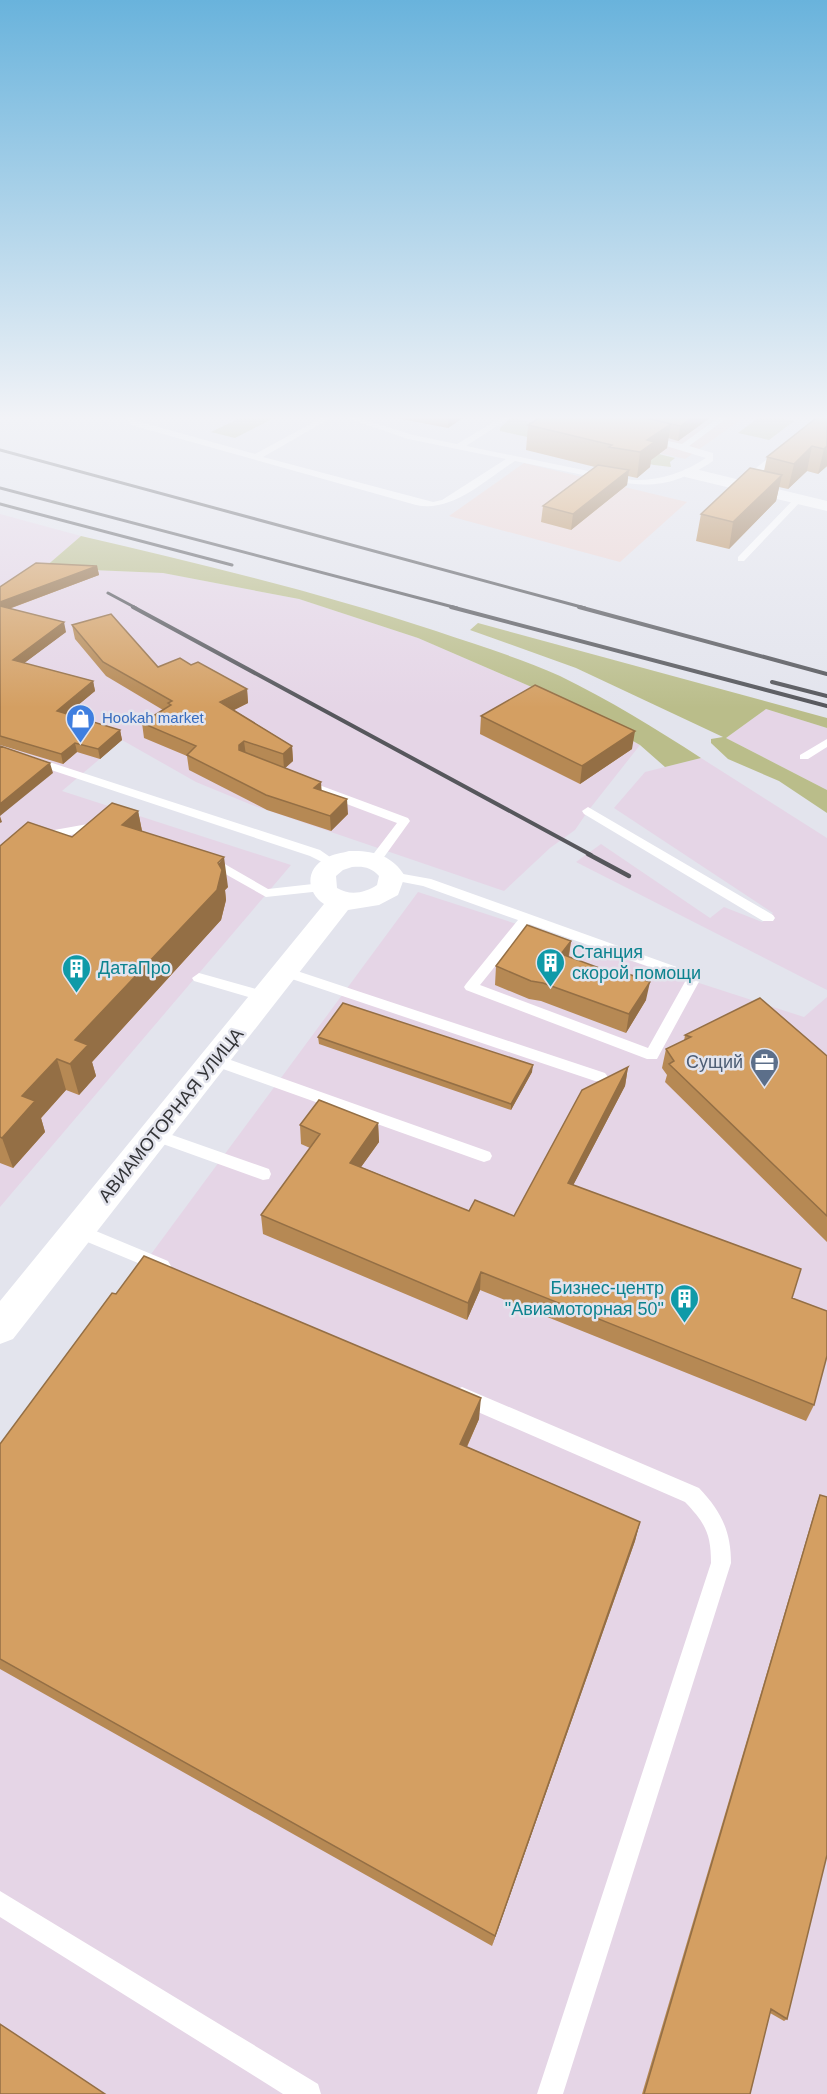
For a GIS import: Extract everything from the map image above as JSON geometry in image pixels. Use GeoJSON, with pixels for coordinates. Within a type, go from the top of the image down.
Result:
{"type":"FeatureCollection","features":[{"type":"Feature","properties":{"kind":"street"},"geometry":{"type":"LineString","coordinates":[[349,859],[383,868],[389,889],[374,900],[363,902],[332,884],[349,859]]}},
{"type":"Feature","properties":{"kind":"street","name":"АВИАМОТОРНАЯ УЛИЦА"},"geometry":{"type":"LineString","coordinates":[[0,1328],[285,972],[332,884]]}},
{"type":"Feature","properties":{"kind":"lane"},"geometry":{"type":"LineString","coordinates":[[741,559],[786,513]]}},
{"type":"Feature","properties":{"kind":"lane"},"geometry":{"type":"LineString","coordinates":[[804,757],[827,742]]}},
{"type":"Feature","properties":{"kind":"lane"},"geometry":{"type":"LineString","coordinates":[[0,749],[315,853],[332,884],[266,893],[197,851]]}},
{"type":"Feature","properties":{"kind":"lane"},"geometry":{"type":"LineString","coordinates":[[289,778],[404,821],[385,849],[383,868],[527,917],[694,978],[652,1055],[471,987],[527,917]]}},
{"type":"Feature","properties":{"kind":"lane"},"geometry":{"type":"LineString","coordinates":[[588,811],[768,918]]}},
{"type":"Feature","properties":{"kind":"lane"},"geometry":{"type":"LineString","coordinates":[[29,838],[112,824]]}},
{"type":"Feature","properties":{"kind":"lane"},"geometry":{"type":"LineString","coordinates":[[285,972],[600,1077]]}},
{"type":"Feature","properties":{"kind":"lane"},"geometry":{"type":"LineString","coordinates":[[199,978],[265,997]]}},
{"type":"Feature","properties":{"kind":"lane"},"geometry":{"type":"LineString","coordinates":[[214,1060],[484,1156]]}},
{"type":"Feature","properties":{"kind":"lane"},"geometry":{"type":"LineString","coordinates":[[155,1135],[263,1174]]}},
{"type":"Feature","properties":{"kind":"lane"},"geometry":{"type":"LineString","coordinates":[[79,1231],[181,1274]]}},
{"type":"Feature","properties":{"kind":"lane"},"geometry":{"type":"LineString","coordinates":[[442,1387],[692,1495],[709,1512],[722,1538],[721,1563],[550,2094]]}},
{"type":"Feature","properties":{"kind":"lane"},"geometry":{"type":"LineString","coordinates":[[0,1903],[308,2094]]}},
{"type":"Feature","properties":{"kind":"shaded area"},"geometry":{"type":"Polygon","coordinates":[[[454,513],[675,513],[620,562],[449,516],[454,513]]]}},
{"type":"Feature","properties":{"kind":"shaded area"},"geometry":{"type":"Polygon","coordinates":[[[0,514],[81,536],[45,568],[163,573],[299,599],[418,638],[557,698],[640,745],[575,830],[550,848],[504,891],[252,805],[196,782],[122,740],[62,791],[291,865],[0,1207],[0,514]]]}},
{"type":"Feature","properties":{"kind":"shaded area"},"geometry":{"type":"Polygon","coordinates":[[[766,709],[827,728],[827,790],[726,738],[766,709]]]}},
{"type":"Feature","properties":{"kind":"shaded area"},"geometry":{"type":"Polygon","coordinates":[[[701,758],[827,838],[827,990],[576,862],[601,844],[710,918],[724,907],[762,922],[768,918],[773,913],[614,808],[645,772],[701,758]]]}},
{"type":"Feature","properties":{"kind":"shaded area"},"geometry":{"type":"Polygon","coordinates":[[[418,892],[804,1017],[827,997],[827,2094],[0,2094],[0,1459],[418,892]]]}},
{"type":"Feature","properties":{"kind":"green space"},"geometry":{"type":"Polygon","coordinates":[[[81,536],[304,591],[436,631],[514,658],[560,676],[596,695],[701,758],[665,767],[640,745],[557,698],[418,638],[299,599],[163,573],[44,568],[81,536]]]}},
{"type":"Feature","properties":{"kind":"green space"},"geometry":{"type":"Polygon","coordinates":[[[478,623],[827,718],[827,728],[766,709],[726,738],[827,790],[827,813],[779,781],[728,759],[711,743],[711,739],[723,737],[576,668],[470,630],[478,623]]]}},
{"type":"Feature","properties":{"kind":"building"},"geometry":{"type":"Polygon","coordinates":[[[702,513],[743,513],[733,522],[701,514],[702,513]]]}},
{"type":"Feature","properties":{"kind":"building"},"geometry":{"type":"Polygon","coordinates":[[[36,563],[97,566],[0,602],[0,587],[36,563]]]}},
{"type":"Feature","properties":{"kind":"building"},"geometry":{"type":"Polygon","coordinates":[[[0,606],[64,622],[13,660],[93,681],[57,711],[120,730],[98,749],[75,743],[61,754],[0,736],[0,606]]]}},
{"type":"Feature","properties":{"kind":"building"},"geometry":{"type":"Polygon","coordinates":[[[111,614],[158,667],[180,658],[191,665],[198,662],[247,689],[220,702],[292,746],[283,754],[244,741],[239,745],[239,750],[321,782],[314,788],[347,799],[330,816],[266,795],[187,755],[196,746],[142,723],[171,705],[168,703],[172,701],[103,662],[72,625],[111,614]]]}},
{"type":"Feature","properties":{"kind":"building"},"geometry":{"type":"Polygon","coordinates":[[[535,685],[635,731],[582,766],[481,716],[535,685]]]}},
{"type":"Feature","properties":{"kind":"building"},"geometry":{"type":"Polygon","coordinates":[[[0,746],[50,763],[0,804],[0,746]]]}},
{"type":"Feature","properties":{"kind":"building","name":"ДатаПро"},"geometry":{"type":"Polygon","coordinates":[[[112,803],[138,811],[122,825],[224,857],[218,863],[222,870],[217,890],[75,1040],[88,1045],[70,1064],[57,1059],[22,1096],[35,1101],[2,1138],[0,1137],[0,846],[28,822],[72,837],[112,803]]]}},
{"type":"Feature","properties":{"kind":"building"},"geometry":{"type":"Polygon","coordinates":[[[527,925],[571,941],[561,954],[621,976],[623,972],[650,982],[629,1014],[543,983],[531,981],[496,966],[527,925]]]}},
{"type":"Feature","properties":{"kind":"building"},"geometry":{"type":"Polygon","coordinates":[[[760,998],[827,1056],[827,1216],[669,1064],[674,1061],[666,1049],[691,1037],[685,1035],[760,998]]]}},
{"type":"Feature","properties":{"kind":"building"},"geometry":{"type":"Polygon","coordinates":[[[343,1003],[533,1065],[511,1104],[318,1037],[343,1003]]]}},
{"type":"Feature","properties":{"kind":"building"},"geometry":{"type":"Polygon","coordinates":[[[628,1067],[568,1183],[801,1269],[792,1298],[827,1311],[827,1356],[814,1405],[481,1272],[468,1303],[261,1215],[320,1134],[300,1125],[319,1100],[378,1123],[350,1163],[469,1211],[475,1200],[514,1216],[582,1090],[628,1067]]]}},
{"type":"Feature","properties":{"kind":"building"},"geometry":{"type":"Polygon","coordinates":[[[144,1256],[481,1398],[460,1444],[640,1522],[495,1936],[0,1659],[0,1444],[112,1293],[116,1294],[144,1256]]]}},
{"type":"Feature","properties":{"kind":"building"},"geometry":{"type":"Polygon","coordinates":[[[820,1495],[827,1497],[827,1855],[787,2019],[771,2009],[750,2094],[644,2094],[820,1495]]]}},
{"type":"Feature","properties":{"kind":"building"},"geometry":{"type":"Polygon","coordinates":[[[0,2024],[105,2094],[0,2094],[0,2024]]]}},
{"type":"Feature","properties":{"kind":"railway"},"geometry":{"type":"LineString","coordinates":[[33,513],[232,565]]}},
{"type":"Feature","properties":{"kind":"railway"},"geometry":{"type":"LineString","coordinates":[[94,513],[457,608]]}},
{"type":"Feature","properties":{"kind":"railway"},"geometry":{"type":"LineString","coordinates":[[232,513],[585,608]]}},
{"type":"Feature","properties":{"kind":"railway"},"geometry":{"type":"LineString","coordinates":[[108,593],[136,608]]}},
{"type":"Feature","properties":{"kind":"railway"},"geometry":{"type":"LineString","coordinates":[[133,607],[591,855]]}},
{"type":"Feature","properties":{"kind":"railway"},"geometry":{"type":"LineString","coordinates":[[451,607],[827,706]]}},
{"type":"Feature","properties":{"kind":"railway"},"geometry":{"type":"LineString","coordinates":[[579,607],[827,674]]}},
{"type":"Feature","properties":{"kind":"railway"},"geometry":{"type":"LineString","coordinates":[[772,682],[827,696]]}},
{"type":"Feature","properties":{"kind":"railway"},"geometry":{"type":"LineString","coordinates":[[588,854],[629,876]]}},
{"type":"Feature","properties":{"kind":"place","name":"Hookah market"},"geometry":{"type":"Point","coordinates":[81,744]}},
{"type":"Feature","properties":{"kind":"place","name":"Станция скорой помощи"},"geometry":{"type":"Point","coordinates":[551,988]}},
{"type":"Feature","properties":{"kind":"place","name":"ДатаПро"},"geometry":{"type":"Point","coordinates":[77,994]}},
{"type":"Feature","properties":{"kind":"place","name":"Сущий"},"geometry":{"type":"Point","coordinates":[764,1088]}},
{"type":"Feature","properties":{"kind":"place","name":"Бизнес-центр \"Авиамоторная 50\""},"geometry":{"type":"Point","coordinates":[685,1324]}}]}
